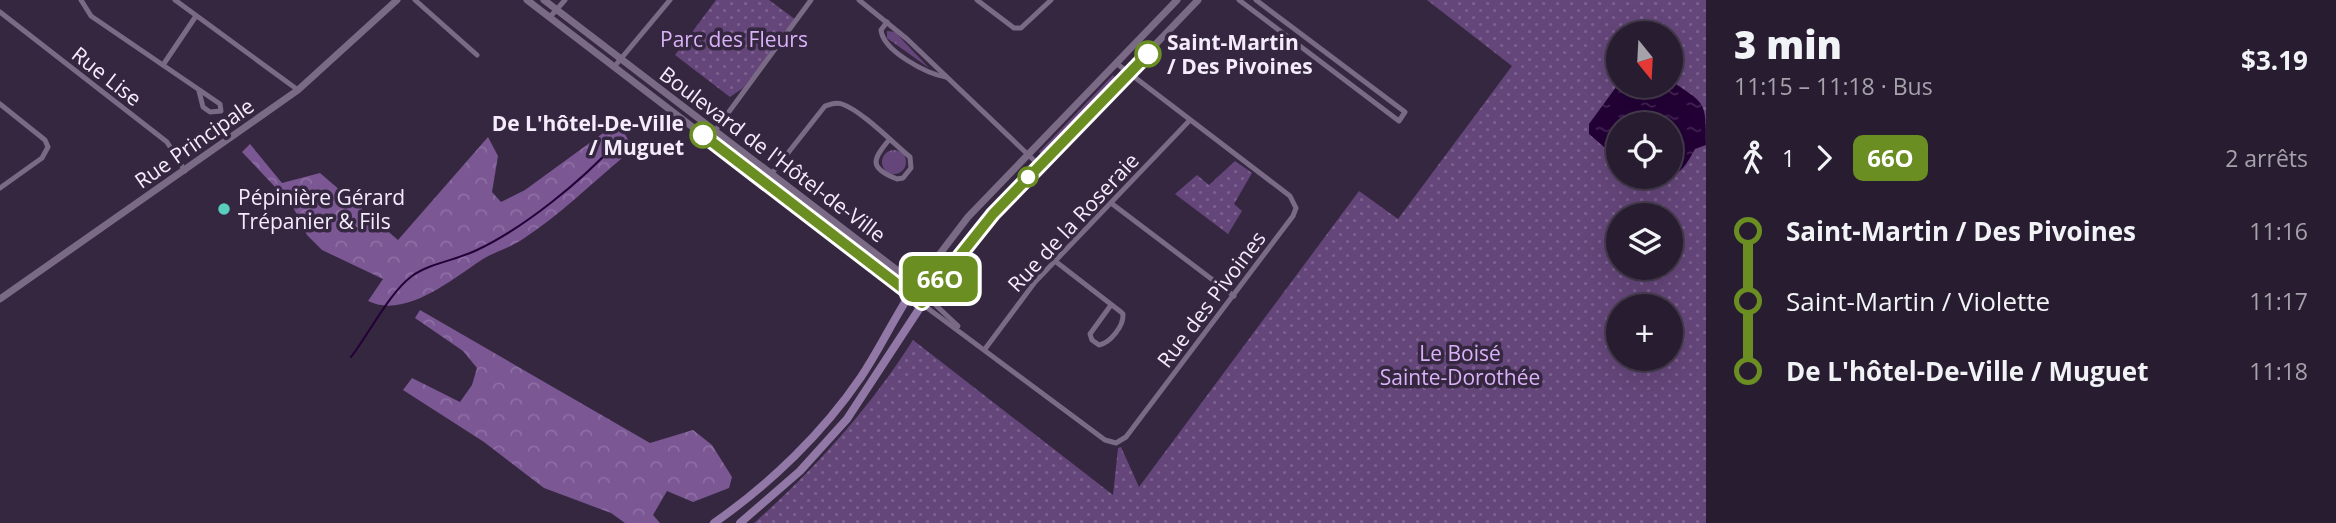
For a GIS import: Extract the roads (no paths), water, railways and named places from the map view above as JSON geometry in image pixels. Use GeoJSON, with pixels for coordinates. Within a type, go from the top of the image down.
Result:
{"type":"FeatureCollection","features":[{"type":"Feature","properties":{"kind":"main road"},"geometry":{"type":"LineString","coordinates":[[714,523],[786,463],[828,418],[861,378],[913,289]]}},
{"type":"Feature","properties":{"kind":"main road"},"geometry":{"type":"LineString","coordinates":[[740,523],[800,471],[843,425],[925,300]]}},
{"type":"Feature","properties":{"kind":"street"},"geometry":{"type":"LineString","coordinates":[[81,0],[91,16],[220,104],[220,111],[210,112],[202,107],[200,91]]}},
{"type":"Feature","properties":{"kind":"street"},"geometry":{"type":"LineString","coordinates":[[174,0],[298,90]]}},
{"type":"Feature","properties":{"kind":"street","name":"Rue Principale"},"geometry":{"type":"LineString","coordinates":[[0,299],[185,172],[298,90],[397,0]]}},
{"type":"Feature","properties":{"kind":"street"},"geometry":{"type":"LineString","coordinates":[[415,0],[477,55]]}},
{"type":"Feature","properties":{"kind":"street","name":"Boulevard de l'Hôtel-de-Ville"},"geometry":{"type":"LineString","coordinates":[[527,0],[765,182],[913,289]]}},
{"type":"Feature","properties":{"kind":"street","name":"Boulevard de l'Hôtel-de-Ville"},"geometry":{"type":"LineString","coordinates":[[544,0],[771,174],[968,336]]}},
{"type":"Feature","properties":{"kind":"street"},"geometry":{"type":"LineString","coordinates":[[550,18],[565,0]]}},
{"type":"Feature","properties":{"kind":"street"},"geometry":{"type":"LineString","coordinates":[[614,67],[670,0]]}},
{"type":"Feature","properties":{"kind":"street"},"geometry":{"type":"LineString","coordinates":[[709,139],[811,0]]}},
{"type":"Feature","properties":{"kind":"street"},"geometry":{"type":"LineString","coordinates":[[859,0],[887,22],[1040,166]]}},
{"type":"Feature","properties":{"kind":"street"},"geometry":{"type":"LineString","coordinates":[[977,0],[1014,28],[1021,28],[1051,0]]}},
{"type":"Feature","properties":{"kind":"street"},"geometry":{"type":"LineString","coordinates":[[913,289],[968,217],[1177,0]]}},
{"type":"Feature","properties":{"kind":"street"},"geometry":{"type":"LineString","coordinates":[[925,300],[971,239],[1198,0]]}},
{"type":"Feature","properties":{"kind":"street"},"geometry":{"type":"LineString","coordinates":[[1239,0],[1399,121],[1405,112],[1256,0]]}},
{"type":"Feature","properties":{"kind":"street","name":"Rue Lise"},"geometry":{"type":"LineString","coordinates":[[0,12],[167,142],[185,172]]}},
{"type":"Feature","properties":{"kind":"street"},"geometry":{"type":"LineString","coordinates":[[163,65],[196,16]]}},
{"type":"Feature","properties":{"kind":"street"},"geometry":{"type":"LineString","coordinates":[[887,22],[881,30],[883,38],[918,69],[947,78]]}},
{"type":"Feature","properties":{"kind":"street","name":"Rue des Pivoines"},"geometry":{"type":"LineString","coordinates":[[968,336],[1105,440],[1116,443],[1126,437],[1293,216],[1295,205],[1290,196],[1116,63]]}},
{"type":"Feature","properties":{"kind":"street"},"geometry":{"type":"LineString","coordinates":[[765,182],[825,106],[834,103],[847,106],[889,140],[910,157],[911,168],[903,178],[890,177],[875,162],[875,157],[889,140]]}},
{"type":"Feature","properties":{"kind":"street"},"geometry":{"type":"LineString","coordinates":[[0,104],[45,139],[48,147],[43,158],[0,188]]}},
{"type":"Feature","properties":{"kind":"street","name":"Rue de la Roseraie"},"geometry":{"type":"LineString","coordinates":[[985,349],[1055,261],[1190,120]]}},
{"type":"Feature","properties":{"kind":"street"},"geometry":{"type":"LineString","coordinates":[[1111,203],[1234,296]]}},
{"type":"Feature","properties":{"kind":"street"},"geometry":{"type":"LineString","coordinates":[[1055,261],[1123,314],[1123,322],[1108,342],[1100,345],[1092,340],[1090,334],[1111,305]]}},
{"type":"Feature","properties":{"kind":"water"},"geometry":{"type":"Polygon","coordinates":[[[1684,90],[1702,105],[1706,145],[1695,149],[1683,167],[1683,112],[1606,112],[1606,149],[1589,134],[1589,124],[1608,98],[1684,98],[1684,90]]]}},
{"type":"Feature","properties":{"kind":"waterway"},"geometry":{"type":"LineString","coordinates":[[351,357],[387,303],[412,276],[477,250],[514,229],[570,187],[617,142]]}},
{"type":"Feature","properties":{"kind":"place","name":"Saint-Martin / Des Pivoines"},"geometry":{"type":"Point","coordinates":[1148,54]}},
{"type":"Feature","properties":{"kind":"place","name":"De L'hôtel-De-Ville / Muguet"},"geometry":{"type":"Point","coordinates":[703,135]}},
{"type":"Feature","properties":{"kind":"place","name":"Pépinière Gérard Trépanier & Fils"},"geometry":{"type":"Point","coordinates":[224,209]}},
{"type":"Feature","properties":{"kind":"park label","name":"Parc des Fleurs"},"geometry":{"type":"Point","coordinates":[734,39]}},
{"type":"Feature","properties":{"kind":"park label","name":"Le Boisé Sainte-Dorothée"},"geometry":{"type":"Point","coordinates":[1460,365]}}]}
